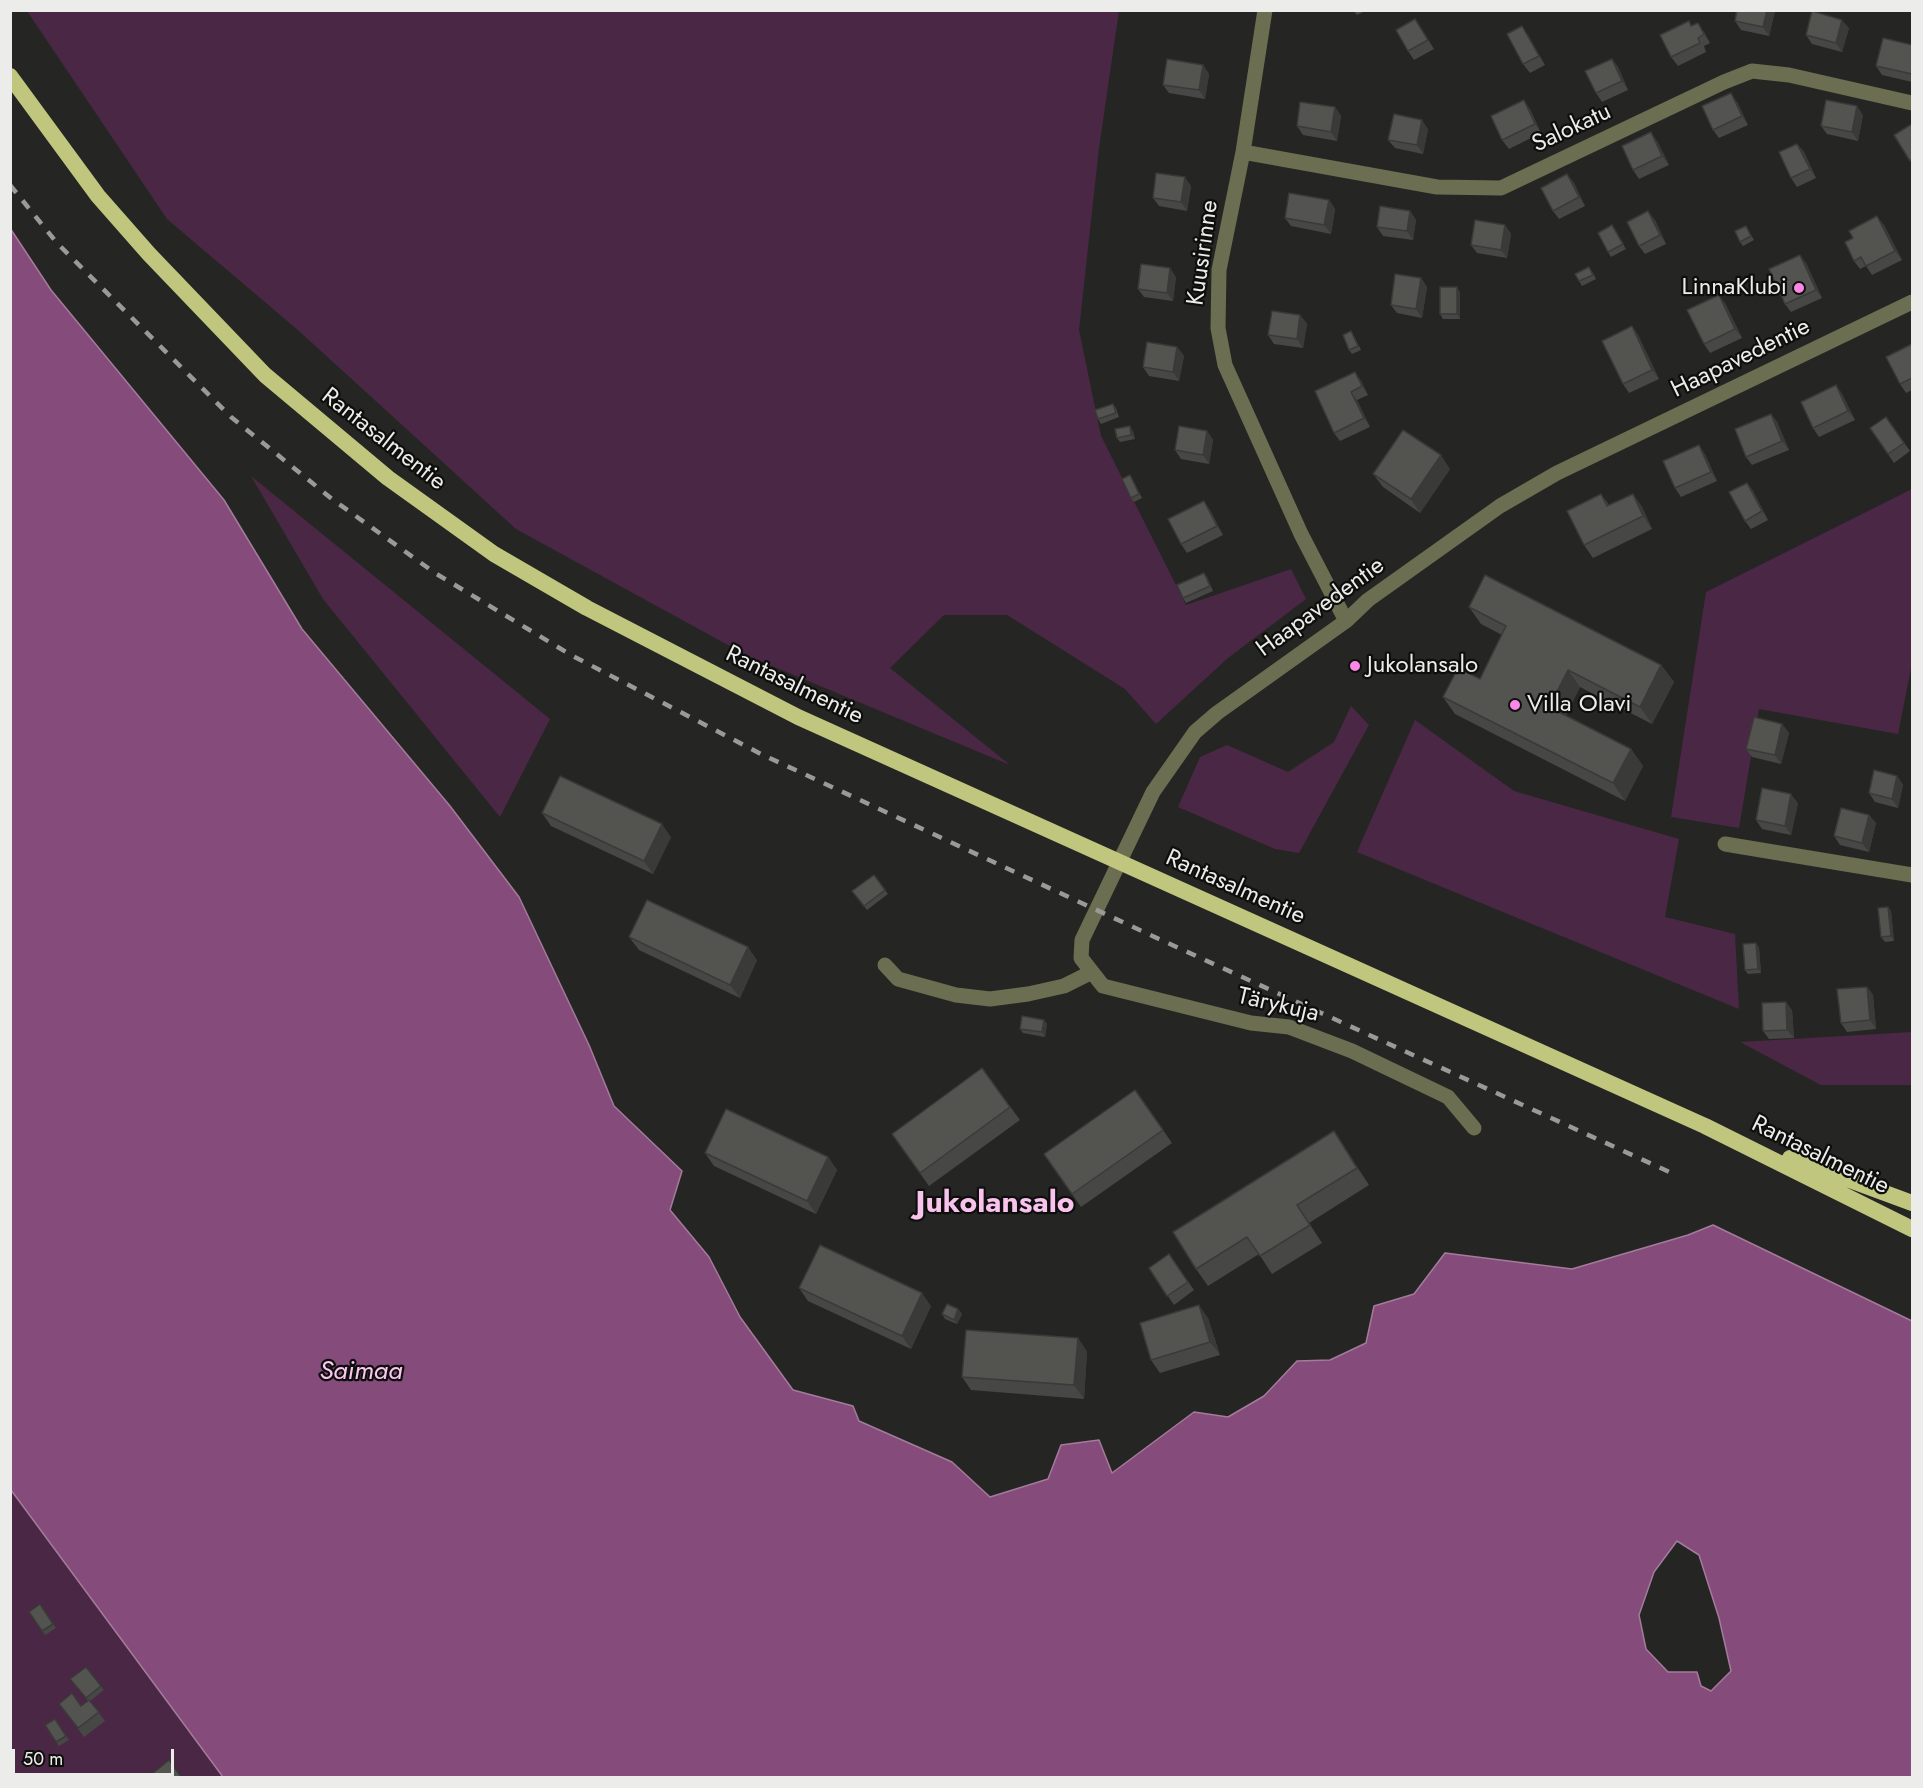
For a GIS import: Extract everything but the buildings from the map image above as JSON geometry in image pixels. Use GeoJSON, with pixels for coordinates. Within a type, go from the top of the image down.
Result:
{"type":"FeatureCollection","features":[{"type":"Feature","properties":{"kind":"highway","name":"Rantasalmentie"},"geometry":{"type":"LineString","coordinates":[[10,76],[98,196],[149,254],[265,375],[379,471],[494,554],[587,608],[798,717],[1705,1126],[1912,1229]]}},
{"type":"Feature","properties":{"kind":"highway","name":"Rantasalmentie"},"geometry":{"type":"LineString","coordinates":[[1705,1126],[1912,1203]]}},
{"type":"Feature","properties":{"kind":"street","name":"Kuusirinne"},"geometry":{"type":"LineString","coordinates":[[1265,10],[1243,152],[1217,295],[1218,328],[1225,364],[1301,534],[1346,621]]}},
{"type":"Feature","properties":{"kind":"street","name":"Salokatu"},"geometry":{"type":"LineString","coordinates":[[1243,152],[1437,187],[1501,188],[1724,82],[1752,71],[1789,75],[1912,104]]}},
{"type":"Feature","properties":{"kind":"street","name":"Haapavedentie"},"geometry":{"type":"LineString","coordinates":[[1090,973],[1081,958],[1082,940],[1153,792],[1195,732],[1217,712],[1346,621],[1368,600],[1500,506],[1557,473],[1912,302]]}},
{"type":"Feature","properties":{"kind":"street"},"geometry":{"type":"LineString","coordinates":[[1725,844],[1912,875]]}},
{"type":"Feature","properties":{"kind":"street"},"geometry":{"type":"LineString","coordinates":[[885,965],[898,979],[956,995],[990,999],[1064,986],[1090,973]]}},
{"type":"Feature","properties":{"kind":"street","name":"Tärykuja"},"geometry":{"type":"LineString","coordinates":[[1090,973],[1103,986],[1123,993],[1251,1023],[1289,1027],[1353,1051],[1448,1097],[1474,1128]]}},
{"type":"Feature","properties":{"kind":"shaded area"},"geometry":{"type":"Polygon","coordinates":[[[27,11],[1119,11],[1099,148],[1079,330],[1101,436],[1186,605],[1291,569],[1306,599],[1228,658],[1156,724],[1125,689],[1007,615],[944,615],[890,668],[1010,765],[748,656],[516,529],[299,331],[167,219],[27,11]]]}},
{"type":"Feature","properties":{"kind":"shaded area"},"geometry":{"type":"Polygon","coordinates":[[[251,476],[550,719],[500,817],[323,599],[251,476]]]}},
{"type":"Feature","properties":{"kind":"shaded area"},"geometry":{"type":"Polygon","coordinates":[[[1912,489],[1912,663],[1898,734],[1759,709],[1739,828],[1671,817],[1706,592],[1912,489]]]}},
{"type":"Feature","properties":{"kind":"shaded area"},"geometry":{"type":"Polygon","coordinates":[[[1351,706],[1369,725],[1299,853],[1275,849],[1178,807],[1200,757],[1227,745],[1288,772],[1334,742],[1351,706]]]}},
{"type":"Feature","properties":{"kind":"shaded area"},"geometry":{"type":"Polygon","coordinates":[[[1415,720],[1514,791],[1679,839],[1665,917],[1735,934],[1739,1009],[1357,852],[1415,720]]]}},
{"type":"Feature","properties":{"kind":"shaded area"},"geometry":{"type":"Polygon","coordinates":[[[1912,1032],[1912,1085],[1821,1085],[1740,1042],[1912,1032]]]}},
{"type":"Feature","properties":{"kind":"shaded area"},"geometry":{"type":"Polygon","coordinates":[[[11,1490],[223,1777],[11,1777],[11,1490]]]}},
{"type":"Feature","properties":{"kind":"water","name":"Saimaa"},"geometry":{"type":"Polygon","coordinates":[[[10,228],[51,290],[224,500],[302,629],[450,806],[519,897],[589,1045],[614,1106],[682,1171],[670,1210],[709,1257],[740,1317],[793,1390],[853,1406],[859,1421],[952,1462],[990,1497],[1048,1479],[1061,1445],[1099,1440],[1112,1473],[1194,1412],[1228,1417],[1264,1396],[1297,1361],[1330,1360],[1366,1343],[1374,1306],[1414,1294],[1445,1253],[1572,1269],[1688,1235],[1713,1225],[1912,1321],[1912,1777],[223,1777],[11,1490],[10,228]],[[1677,1541],[1654,1572],[1639,1615],[1646,1649],[1668,1672],[1697,1672],[1701,1686],[1711,1691],[1731,1671],[1719,1618],[1699,1555],[1677,1541]]]}},
{"type":"Feature","properties":{"kind":"railway"},"geometry":{"type":"LineString","coordinates":[[10,185],[57,243],[231,417],[332,499],[435,573],[571,655],[761,754],[1676,1175]]}},
{"type":"Feature","properties":{"kind":"place","name":"LinnaKlubi"},"geometry":{"type":"Point","coordinates":[1799,288]}},
{"type":"Feature","properties":{"kind":"place","name":"Jukolansalo"},"geometry":{"type":"Point","coordinates":[1355,666]}},
{"type":"Feature","properties":{"kind":"place","name":"Villa Olavi"},"geometry":{"type":"Point","coordinates":[1515,705]}},
{"type":"Feature","properties":{"kind":"district","name":"Jukolansalo"},"geometry":{"type":"Point","coordinates":[995,1205]}}]}
